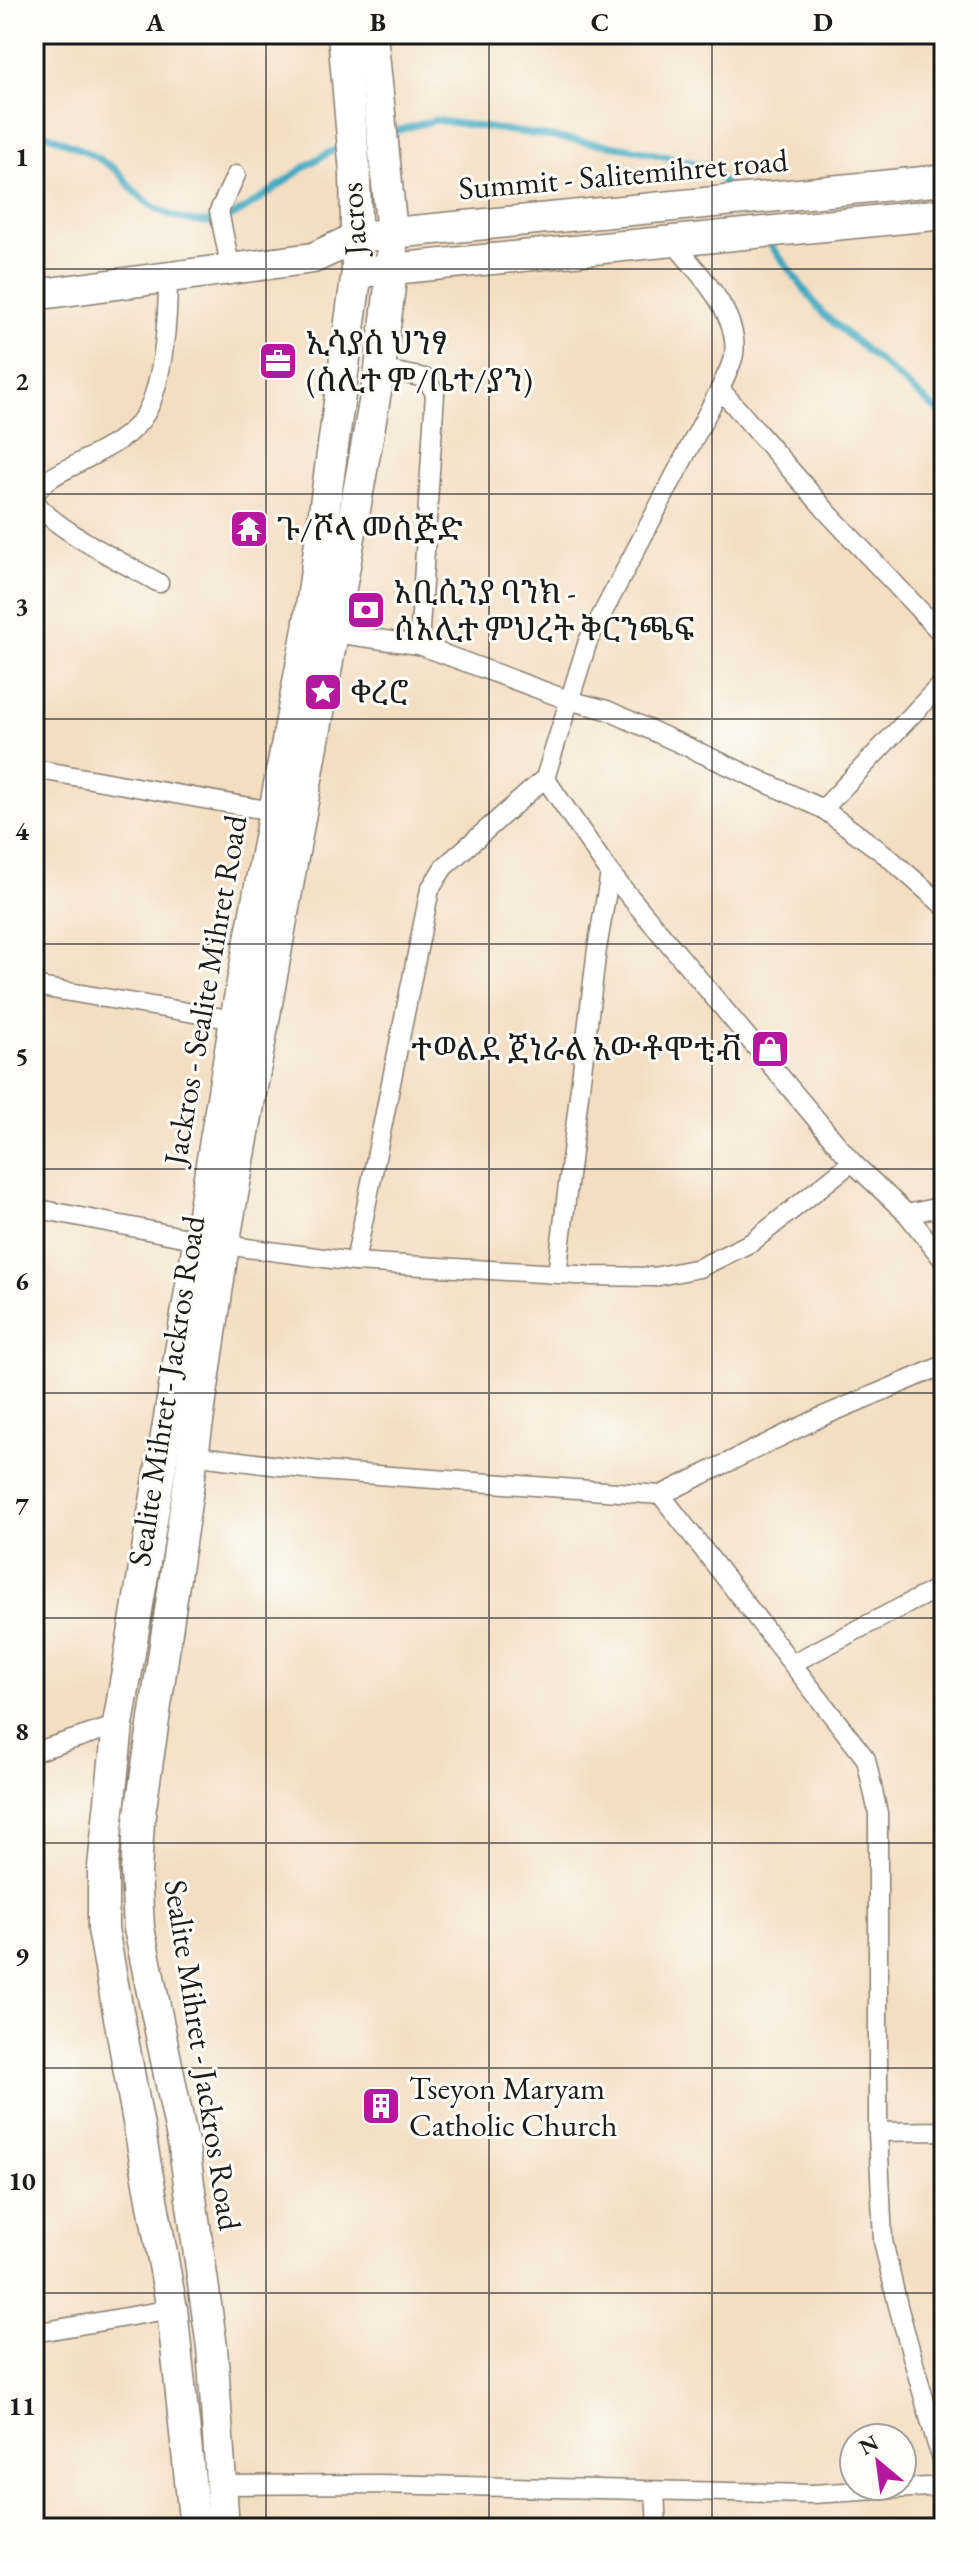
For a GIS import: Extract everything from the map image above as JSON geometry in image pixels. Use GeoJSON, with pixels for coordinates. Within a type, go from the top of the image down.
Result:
{"type":"FeatureCollection","features":[{"type":"Feature","properties":{"kind":"main road"},"geometry":{"type":"LineString","coordinates":[[343,34],[355,173],[356,238]]}},
{"type":"Feature","properties":{"kind":"main road","name":"Jacros"},"geometry":{"type":"LineString","coordinates":[[372,34],[392,233],[392,270]]}},
{"type":"Feature","properties":{"kind":"main road","name":"Summit - Salitemihret road"},"geometry":{"type":"LineString","coordinates":[[313,258],[356,238],[392,233],[944,180]]}},
{"type":"Feature","properties":{"kind":"main road"},"geometry":{"type":"LineString","coordinates":[[34,295],[313,258],[357,271],[392,270],[726,233],[944,214]]}},
{"type":"Feature","properties":{"kind":"main road","name":"Jacros"},"geometry":{"type":"LineString","coordinates":[[356,238],[357,271]]}},
{"type":"Feature","properties":{"kind":"main road","name":"Sealite Mihret - Jackros Road"},"geometry":{"type":"LineString","coordinates":[[224,2528],[212,2347],[184,2148],[139,1928],[136,1872],[145,1756],[191,1455],[211,1241],[334,633],[380,369],[392,270]]}},
{"type":"Feature","properties":{"kind":"main road","name":"Jackros - Sealite Mihret Road"},"geometry":{"type":"LineString","coordinates":[[195,2528],[172,2309],[103,1929],[103,1867],[118,1725],[211,1241],[235,1020],[308,629],[357,271]]}},
{"type":"Feature","properties":{"kind":"main road"},"geometry":{"type":"LineString","coordinates":[[145,2155],[184,2148]]}},
{"type":"Feature","properties":{"kind":"street"},"geometry":{"type":"LineString","coordinates":[[231,270],[219,211],[236,175]]}},
{"type":"Feature","properties":{"kind":"street"},"geometry":{"type":"LineString","coordinates":[[355,1262],[430,889],[444,867],[545,778],[588,641],[720,389],[734,354],[733,329],[720,305],[671,239]]}},
{"type":"Feature","properties":{"kind":"street"},"geometry":{"type":"LineString","coordinates":[[159,583],[81,537],[40,509],[34,498],[45,481],[123,436],[146,413],[161,361],[168,310],[168,279]]}},
{"type":"Feature","properties":{"kind":"street"},"geometry":{"type":"LineString","coordinates":[[380,369],[425,378],[435,393],[419,645]]}},
{"type":"Feature","properties":{"kind":"street"},"geometry":{"type":"LineString","coordinates":[[720,389],[829,514],[941,626]]}},
{"type":"Feature","properties":{"kind":"street"},"geometry":{"type":"LineString","coordinates":[[334,633],[419,645],[568,700],[607,710],[823,809],[887,856],[944,906]]}},
{"type":"Feature","properties":{"kind":"street"},"geometry":{"type":"LineString","coordinates":[[823,809],[944,681]]}},
{"type":"Feature","properties":{"kind":"street"},"geometry":{"type":"LineString","coordinates":[[34,769],[272,811]]}},
{"type":"Feature","properties":{"kind":"street"},"geometry":{"type":"LineString","coordinates":[[545,778],[610,873],[852,1162],[907,1214],[944,1261]]}},
{"type":"Feature","properties":{"kind":"street"},"geometry":{"type":"LineString","coordinates":[[557,1274],[597,949],[610,873]]}},
{"type":"Feature","properties":{"kind":"street"},"geometry":{"type":"LineString","coordinates":[[34,986],[235,1020]]}},
{"type":"Feature","properties":{"kind":"street"},"geometry":{"type":"LineString","coordinates":[[34,1208],[211,1241],[355,1262],[654,1277],[699,1268],[752,1242],[852,1162]]}},
{"type":"Feature","properties":{"kind":"street"},"geometry":{"type":"LineString","coordinates":[[907,1214],[944,1206]]}},
{"type":"Feature","properties":{"kind":"street"},"geometry":{"type":"LineString","coordinates":[[191,1455],[320,1471],[661,1495],[821,1417],[944,1365]]}},
{"type":"Feature","properties":{"kind":"street"},"geometry":{"type":"LineString","coordinates":[[661,1495],[866,1759],[878,1813],[878,2132],[888,2269],[944,2470]]}},
{"type":"Feature","properties":{"kind":"street"},"geometry":{"type":"LineString","coordinates":[[793,1663],[944,1585]]}},
{"type":"Feature","properties":{"kind":"street"},"geometry":{"type":"LineString","coordinates":[[34,1752],[118,1725]]}},
{"type":"Feature","properties":{"kind":"street"},"geometry":{"type":"LineString","coordinates":[[878,2132],[944,2131]]}},
{"type":"Feature","properties":{"kind":"street"},"geometry":{"type":"LineString","coordinates":[[34,2333],[172,2309]]}},
{"type":"Feature","properties":{"kind":"street"},"geometry":{"type":"LineString","coordinates":[[221,2485],[379,2484],[812,2494],[944,2486]]}},
{"type":"Feature","properties":{"kind":"street"},"geometry":{"type":"LineString","coordinates":[[655,2492],[657,2528]]}},
{"type":"Feature","properties":{"kind":"waterway"},"geometry":{"type":"LineString","coordinates":[[389,133],[435,120],[629,148],[711,167],[730,191]]}},
{"type":"Feature","properties":{"kind":"waterway"},"geometry":{"type":"LineString","coordinates":[[34,129],[107,164],[136,193],[157,208],[181,219],[207,222],[232,216],[318,158],[346,146]]}},
{"type":"Feature","properties":{"kind":"waterway"},"geometry":{"type":"LineString","coordinates":[[766,239],[823,314],[944,416]]}},
{"type":"Feature","properties":{"kind":"place","name":"ኢሳያስ ህንፃ (ስሊተ ም/ቤተ/ያን)"},"geometry":{"type":"Point","coordinates":[278,361]}},
{"type":"Feature","properties":{"kind":"place","name":"ጉ/ሾላ መስጅድ"},"geometry":{"type":"Point","coordinates":[249,529]}},
{"type":"Feature","properties":{"kind":"place","name":"አቢሲንያ ባንክ - ሰአሊተ ምህረት ቅርንጫፍ"},"geometry":{"type":"Point","coordinates":[366,610]}},
{"type":"Feature","properties":{"kind":"place","name":"ቀረሮ"},"geometry":{"type":"Point","coordinates":[323,692]}},
{"type":"Feature","properties":{"kind":"place","name":"ተወልደ ጀነራል አውቶሞቲቭ"},"geometry":{"type":"Point","coordinates":[770,1049]}},
{"type":"Feature","properties":{"kind":"place","name":"Tseyon Maryam Catholic Church"},"geometry":{"type":"Point","coordinates":[381,2106]}}]}
